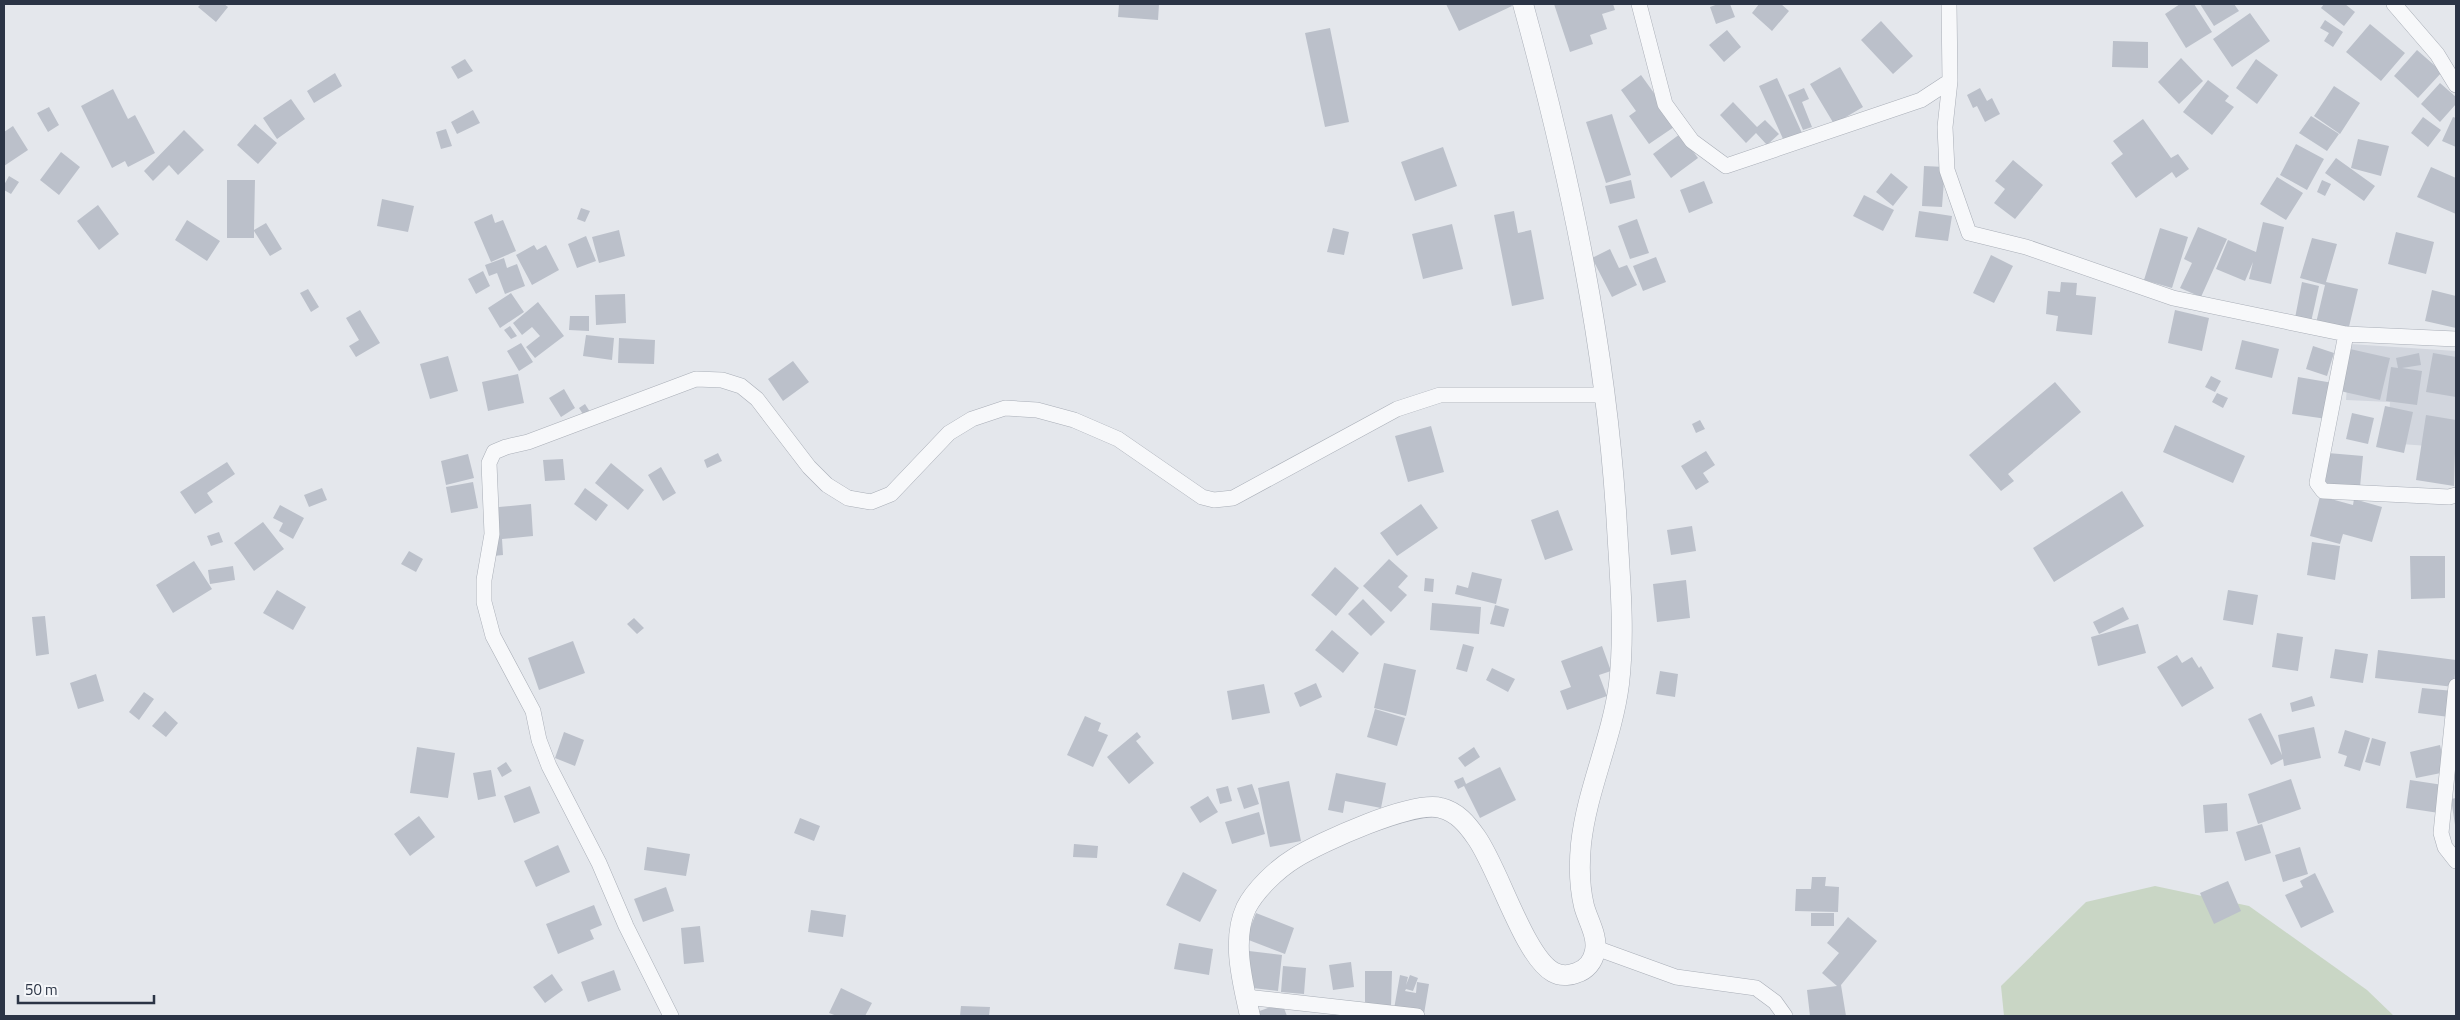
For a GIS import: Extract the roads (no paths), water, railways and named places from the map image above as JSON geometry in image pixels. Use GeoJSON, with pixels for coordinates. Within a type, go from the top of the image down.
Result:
{"type":"FeatureCollection","features":[{"type":"Feature","properties":{"kind":"street"},"geometry":{"type":"LineString","coordinates":[[1416,1016],[1248,1007],[1238,939],[1246,907],[1268,880],[1294,859],[1372,822],[1412,808],[1439,807],[1460,817],[1478,840],[1523,932],[1541,962],[1555,974],[1571,976],[1583,970],[1592,961],[1596,948],[1584,904],[1579,869],[1583,829],[1612,724],[1619,683],[1622,631],[1614,479],[1606,395],[1597,330],[1545,84],[1523,4]]}},
{"type":"Feature","properties":{"kind":"street"},"geometry":{"type":"LineString","coordinates":[[1639,4],[1665,104],[1692,140],[1726,166],[1921,100],[1950,82]]}},
{"type":"Feature","properties":{"kind":"street"},"geometry":{"type":"LineString","coordinates":[[1949,4],[1950,82],[1945,127],[1947,170],[1969,233],[2026,247],[2174,298],[2346,334],[2456,339]]}},
{"type":"Feature","properties":{"kind":"street"},"geometry":{"type":"LineString","coordinates":[[2394,4],[2437,54],[2456,85]]}},
{"type":"Feature","properties":{"kind":"street"},"geometry":{"type":"LineString","coordinates":[[2346,334],[2318,483],[2324,491],[2449,498],[2456,495]]}},
{"type":"Feature","properties":{"kind":"street"},"geometry":{"type":"LineString","coordinates":[[671,1016],[648,972],[591,848],[549,766],[539,740],[533,710],[493,636],[484,602],[484,580],[492,534],[489,463],[494,452],[556,432],[696,379],[722,380],[742,386],[757,399],[809,467],[827,485],[848,498],[871,502],[891,494],[949,433],[972,419],[1005,408],[1037,410],[1074,420],[1118,439],[1202,497],[1214,500],[1233,498],[1397,409],[1440,395],[1606,395]]}},
{"type":"Feature","properties":{"kind":"street"},"geometry":{"type":"LineString","coordinates":[[2456,686],[2442,833],[2445,847],[2456,861]]}},
{"type":"Feature","properties":{"kind":"street"},"geometry":{"type":"LineString","coordinates":[[1596,948],[1676,977],[1756,988],[1775,1002],[1785,1016]]}}]}
